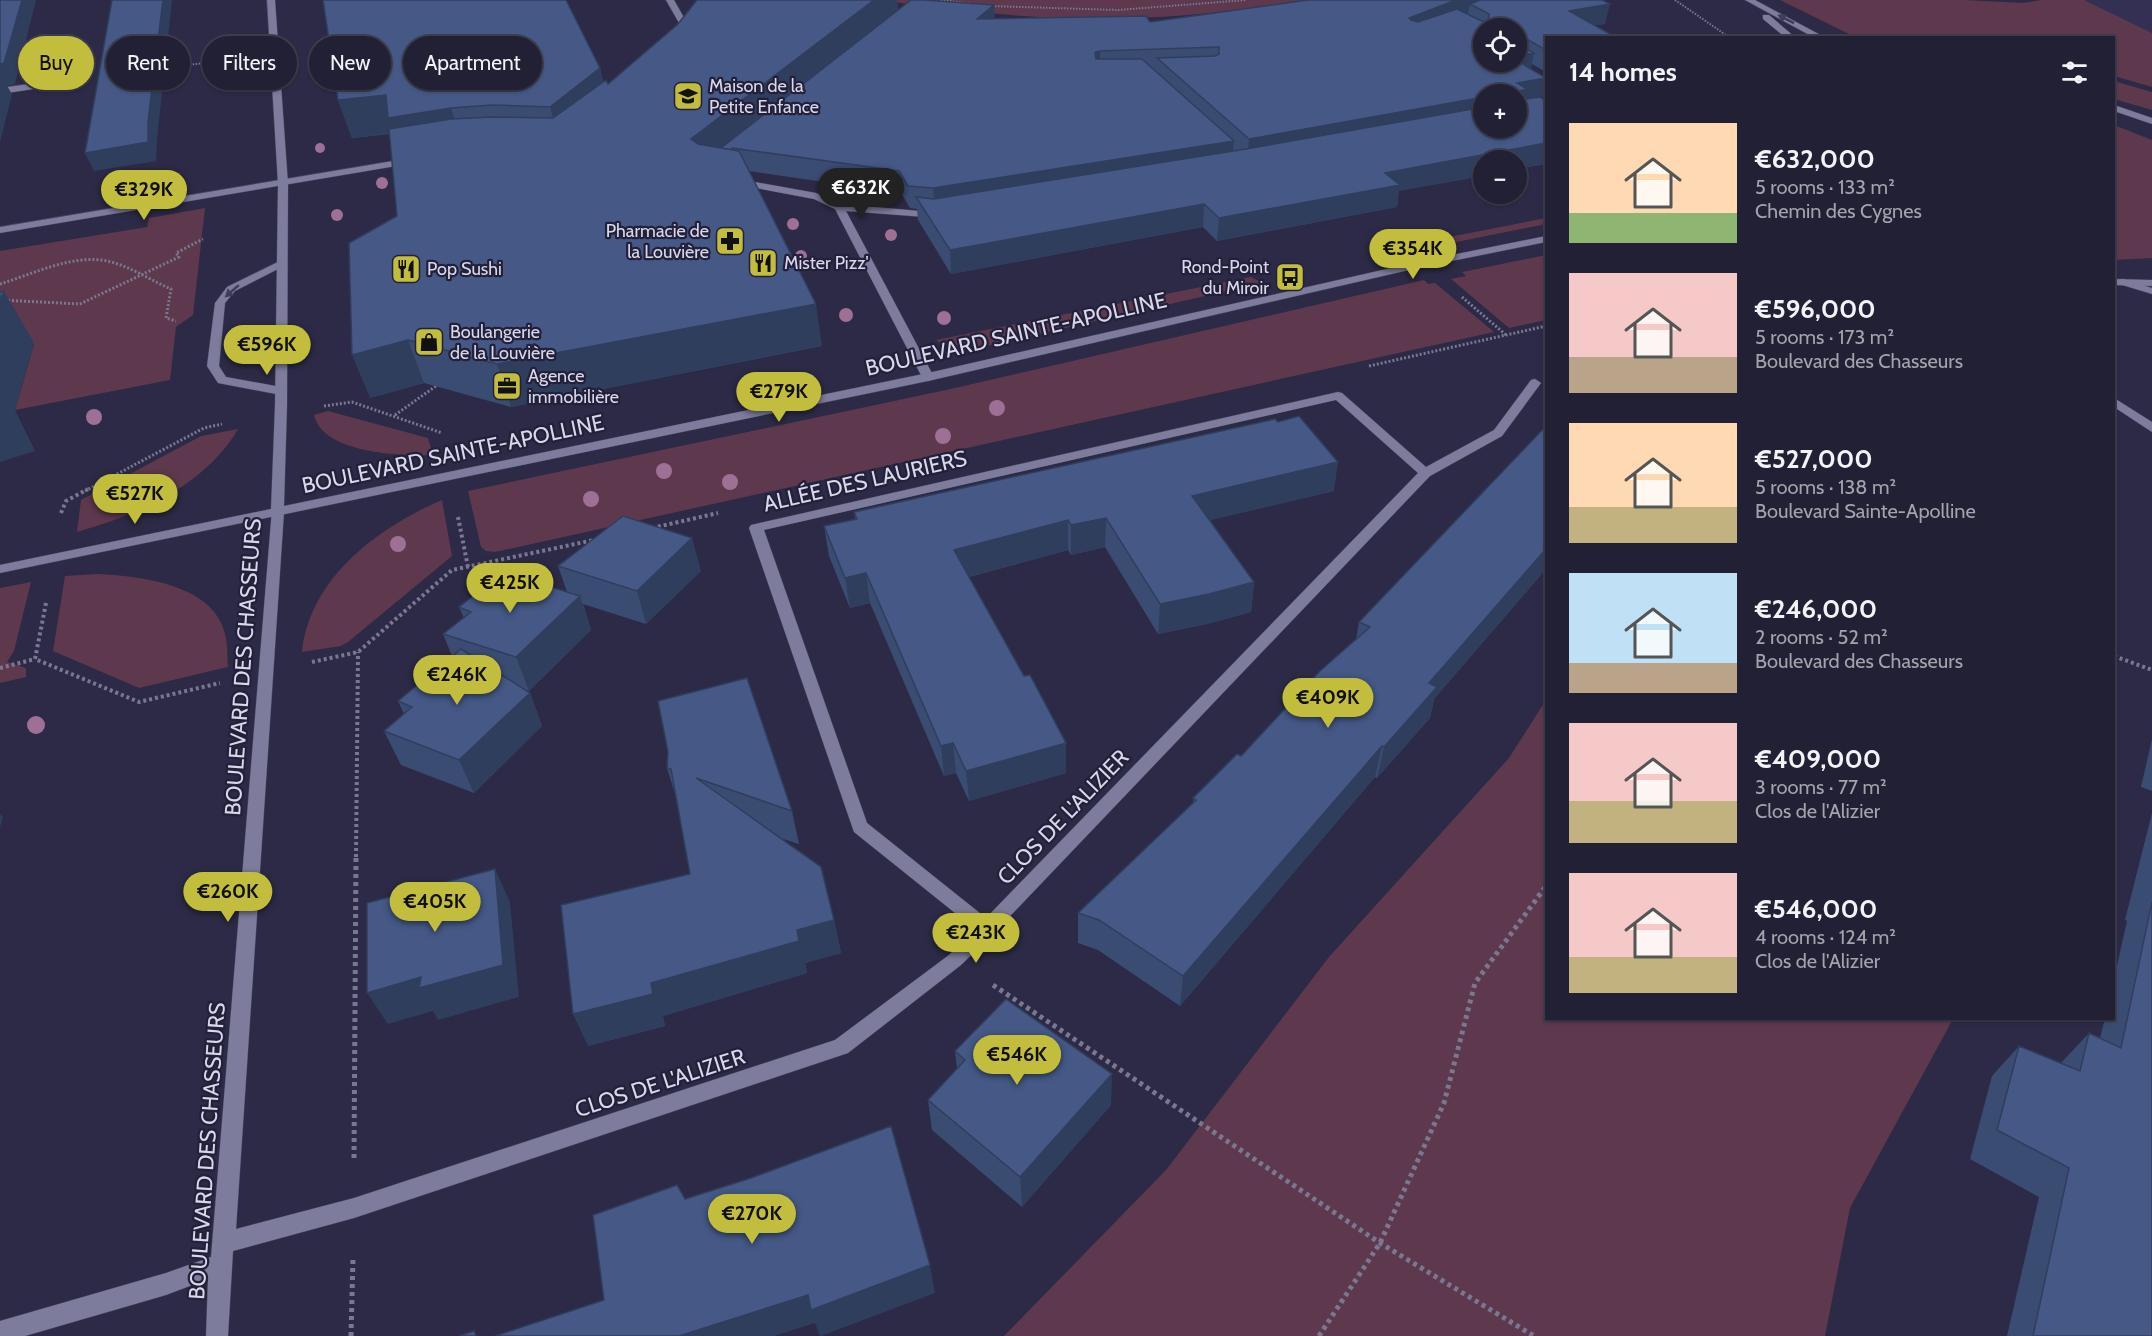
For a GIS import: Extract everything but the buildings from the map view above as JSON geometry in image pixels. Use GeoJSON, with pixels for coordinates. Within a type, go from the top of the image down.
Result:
{"type":"FeatureCollection","features":[{"type":"Feature","properties":{"kind":"street","name":"BOULEVARD DES CHASSEURS"},"geometry":{"type":"LineString","coordinates":[[217,1336],[277,512],[283,184],[272,0]]}},
{"type":"Feature","properties":{"kind":"street"},"geometry":{"type":"LineString","coordinates":[[670,0],[687,30],[685,45]]}},
{"type":"Feature","properties":{"kind":"street"},"geometry":{"type":"LineString","coordinates":[[1744,0],[1789,36]]}},
{"type":"Feature","properties":{"kind":"street"},"geometry":{"type":"LineString","coordinates":[[1749,0],[1818,36]]}},
{"type":"Feature","properties":{"kind":"street"},"geometry":{"type":"LineString","coordinates":[[0,92],[18,89]]}},
{"type":"Feature","properties":{"kind":"street"},"geometry":{"type":"LineString","coordinates":[[2115,108],[2152,121]]}},
{"type":"Feature","properties":{"kind":"street"},"geometry":{"type":"LineString","coordinates":[[0,230],[283,184],[420,159]]}},
{"type":"Feature","properties":{"kind":"street"},"geometry":{"type":"LineString","coordinates":[[725,180],[816,196],[839,207],[927,215],[946,214]]}},
{"type":"Feature","properties":{"kind":"street"},"geometry":{"type":"LineString","coordinates":[[839,207],[928,377]]}},
{"type":"Feature","properties":{"kind":"street","name":"BOULEVARD SAINTE-APOLLINE"},"geometry":{"type":"LineString","coordinates":[[0,569],[928,377],[1401,268],[1545,239]]}},
{"type":"Feature","properties":{"kind":"street"},"geometry":{"type":"LineString","coordinates":[[281,391],[222,380],[213,366],[220,303],[231,289],[282,263]]}},
{"type":"Feature","properties":{"kind":"street"},"geometry":{"type":"LineString","coordinates":[[2118,282],[2152,283]]}},
{"type":"Feature","properties":{"kind":"street"},"geometry":{"type":"LineString","coordinates":[[2118,282],[2152,291]]}},
{"type":"Feature","properties":{"kind":"street","name":"CLOS DE L'ALIZIER"},"geometry":{"type":"LineString","coordinates":[[0,1332],[166,1284],[222,1253],[841,1047],[955,960],[1425,473],[1497,433],[1534,383]]}},
{"type":"Feature","properties":{"kind":"street","name":"ALLÉE DES LAURIERS"},"geometry":{"type":"LineString","coordinates":[[987,929],[860,826],[756,528],[1338,396],[1425,473]]}},
{"type":"Feature","properties":{"kind":"street"},"geometry":{"type":"LineString","coordinates":[[2115,403],[2152,428]]}},
{"type":"Feature","properties":{"kind":"path"},"geometry":{"type":"LineString","coordinates":[[941,0],[1042,10],[1114,10],[1201,6],[1246,0]]}},
{"type":"Feature","properties":{"kind":"path"},"geometry":{"type":"LineString","coordinates":[[1675,0],[1727,36]]}},
{"type":"Feature","properties":{"kind":"path"},"geometry":{"type":"LineString","coordinates":[[0,300],[80,304],[179,257],[176,253],[211,235]]}},
{"type":"Feature","properties":{"kind":"path"},"geometry":{"type":"LineString","coordinates":[[0,284],[66,264],[91,260],[106,261],[171,289],[166,318],[182,323]]}},
{"type":"Feature","properties":{"kind":"path"},"geometry":{"type":"LineString","coordinates":[[1455,291],[1507,335]]}},
{"type":"Feature","properties":{"kind":"path"},"geometry":{"type":"LineString","coordinates":[[394,416],[436,386]]}},
{"type":"Feature","properties":{"kind":"path"},"geometry":{"type":"LineString","coordinates":[[322,406],[352,402],[442,432],[444,443]]}},
{"type":"Feature","properties":{"kind":"path"},"geometry":{"type":"LineString","coordinates":[[61,516],[66,501],[204,428],[226,424]]}},
{"type":"Feature","properties":{"kind":"path"},"geometry":{"type":"LineString","coordinates":[[311,662],[358,652],[452,570],[468,567],[458,516]]}},
{"type":"Feature","properties":{"kind":"path"},"geometry":{"type":"LineString","coordinates":[[35,659],[46,602]]}},
{"type":"Feature","properties":{"kind":"path"},"geometry":{"type":"LineString","coordinates":[[351,1336],[358,652]]}},
{"type":"Feature","properties":{"kind":"path"},"geometry":{"type":"LineString","coordinates":[[2115,656],[2152,670]]}},
{"type":"Feature","properties":{"kind":"path"},"geometry":{"type":"LineString","coordinates":[[0,668],[35,659],[139,702],[207,687]]}},
{"type":"Feature","properties":{"kind":"path"},"geometry":{"type":"LineString","coordinates":[[1319,1336],[1380,1242],[1444,1103],[1475,983],[1545,887]]}},
{"type":"Feature","properties":{"kind":"path"},"geometry":{"type":"LineString","coordinates":[[955,960],[1380,1242],[1534,1336]]}},
{"type":"Feature","properties":{"kind":"shaded area"},"geometry":{"type":"Polygon","coordinates":[[[877,0],[1307,0],[1241,10],[1106,19],[998,14],[877,0]]]}},
{"type":"Feature","properties":{"kind":"shaded area"},"geometry":{"type":"Polygon","coordinates":[[[1780,0],[1964,0],[2023,3],[2041,0],[2084,0],[2152,33],[2152,87],[2115,76],[2115,36],[1853,36],[1780,0]]]}},
{"type":"Feature","properties":{"kind":"shaded area"},"geometry":{"type":"Polygon","coordinates":[[[2084,0],[2152,0],[2152,33],[2134,25],[2084,0]]]}},
{"type":"Feature","properties":{"kind":"shaded area"},"geometry":{"type":"Polygon","coordinates":[[[2115,81],[2152,92],[2152,110],[2115,99],[2115,81]]]}},
{"type":"Feature","properties":{"kind":"shaded area"},"geometry":{"type":"Polygon","coordinates":[[[2115,125],[2152,140],[2152,258],[2115,260],[2115,125]]]}},
{"type":"Feature","properties":{"kind":"shaded area"},"geometry":{"type":"Polygon","coordinates":[[[205,208],[193,315],[176,327],[170,380],[15,410],[34,344],[0,349],[0,251],[147,227],[149,218],[205,208]]]}},
{"type":"Feature","properties":{"kind":"shaded area"},"geometry":{"type":"Polygon","coordinates":[[[1545,218],[1545,224],[1422,249],[1418,243],[1545,218]]]}},
{"type":"Feature","properties":{"kind":"shaded area"},"geometry":{"type":"Polygon","coordinates":[[[1545,255],[1545,320],[1509,328],[1451,279],[1466,276],[1462,272],[1545,255]]]}},
{"type":"Feature","properties":{"kind":"shaded area"},"geometry":{"type":"Polygon","coordinates":[[[1251,277],[1262,283],[964,351],[945,346],[936,340],[1251,277]]]}},
{"type":"Feature","properties":{"kind":"shaded area"},"geometry":{"type":"Polygon","coordinates":[[[1424,280],[1428,284],[1435,283],[1494,332],[495,552],[486,551],[481,547],[468,491],[946,390],[1424,280]]]}},
{"type":"Feature","properties":{"kind":"shaded area"},"geometry":{"type":"Polygon","coordinates":[[[328,411],[428,438],[433,455],[384,453],[347,445],[332,438],[320,428],[314,415],[328,411]]]}},
{"type":"Feature","properties":{"kind":"shaded area"},"geometry":{"type":"Polygon","coordinates":[[[238,429],[207,467],[168,496],[123,517],[77,532],[81,500],[201,436],[238,429]]]}},
{"type":"Feature","properties":{"kind":"shaded area"},"geometry":{"type":"Polygon","coordinates":[[[442,500],[452,556],[348,642],[341,646],[302,652],[308,625],[318,601],[351,559],[394,525],[442,500]]]}},
{"type":"Feature","properties":{"kind":"shaded area"},"geometry":{"type":"Polygon","coordinates":[[[98,574],[134,577],[173,586],[206,604],[218,617],[225,634],[228,667],[139,688],[53,651],[65,576],[98,574]]]}},
{"type":"Feature","properties":{"kind":"shaded area"},"geometry":{"type":"Polygon","coordinates":[[[31,582],[14,651],[7,662],[26,668],[26,677],[0,683],[0,588],[31,582]]]}},
{"type":"Feature","properties":{"kind":"shaded area"},"geometry":{"type":"Polygon","coordinates":[[[1545,702],[1545,1020],[1952,1020],[1850,1208],[1825,1336],[1004,1336],[1166,1170],[1329,957],[1509,758],[1545,702]]]}},
{"type":"Feature","properties":{"kind":"place","name":"Maison de la Petite Enfance"},"geometry":{"type":"Point","coordinates":[688,96]}},
{"type":"Feature","properties":{"kind":"place","name":"Pharmacie de la Louvière"},"geometry":{"type":"Point","coordinates":[730,241]}},
{"type":"Feature","properties":{"kind":"place","name":"Mister Pizz'"},"geometry":{"type":"Point","coordinates":[763,263]}},
{"type":"Feature","properties":{"kind":"place","name":"Pop Sushi"},"geometry":{"type":"Point","coordinates":[406,269]}},
{"type":"Feature","properties":{"kind":"place","name":"Rond-Point du Miroir"},"geometry":{"type":"Point","coordinates":[1290,277]}},
{"type":"Feature","properties":{"kind":"place","name":"Boulangerie de la Louvière"},"geometry":{"type":"Point","coordinates":[429,342]}},
{"type":"Feature","properties":{"kind":"place","name":"Agence immobilière"},"geometry":{"type":"Point","coordinates":[507,386]}}]}
